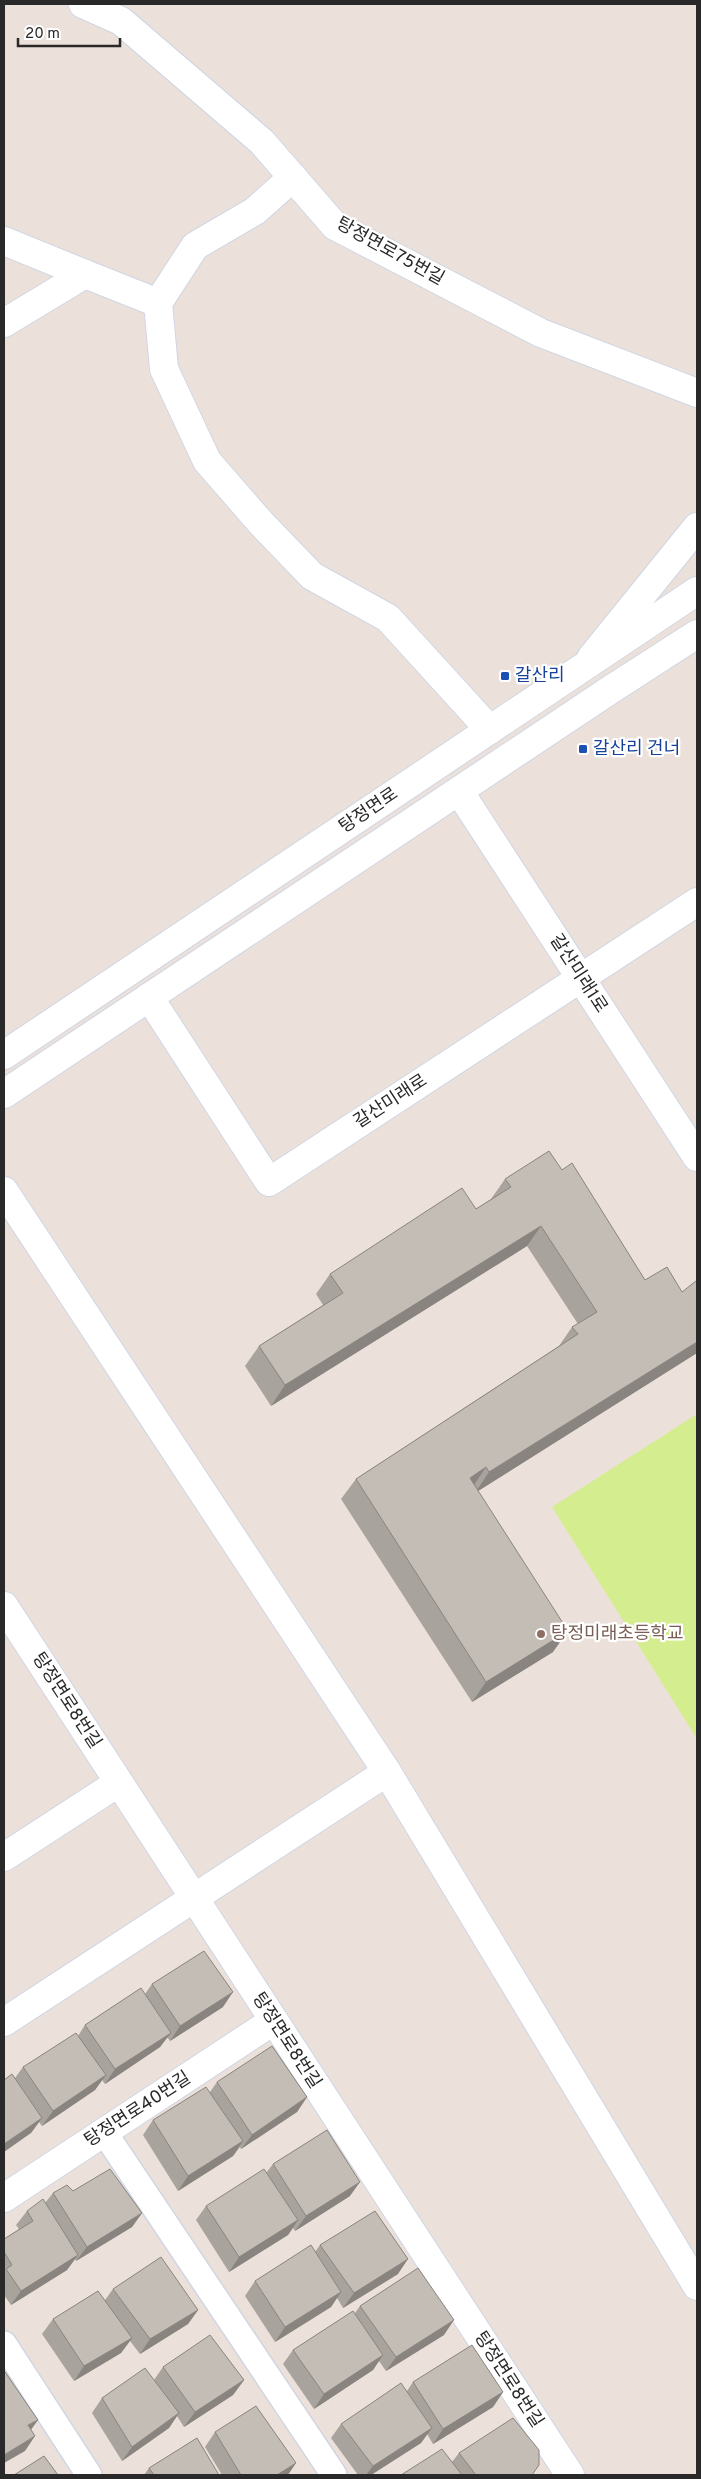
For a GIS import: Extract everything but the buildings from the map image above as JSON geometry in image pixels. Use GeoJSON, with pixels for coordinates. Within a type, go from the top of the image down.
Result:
{"type":"FeatureCollection","features":[{"type":"Feature","properties":{"kind":"street","name":"탕정면로75번길"},"geometry":{"type":"LineString","coordinates":[[83,4],[121,21],[262,142],[335,226],[541,333],[697,393]]}},
{"type":"Feature","properties":{"kind":"street"},"geometry":{"type":"LineString","coordinates":[[293,177],[255,211],[194,246],[158,303],[164,369],[207,461],[260,523],[312,576],[388,618],[490,730]]}},
{"type":"Feature","properties":{"kind":"street"},"geometry":{"type":"LineString","coordinates":[[4,241],[158,303]]}},
{"type":"Feature","properties":{"kind":"street"},"geometry":{"type":"LineString","coordinates":[[4,323],[85,274]]}},
{"type":"Feature","properties":{"kind":"street","name":"탕정면로"},"geometry":{"type":"LineString","coordinates":[[4,1055],[576,673],[595,654],[697,528]]}},
{"type":"Feature","properties":{"kind":"street"},"geometry":{"type":"LineString","coordinates":[[576,673],[697,591]]}},
{"type":"Feature","properties":{"kind":"street","name":"탕정면로"},"geometry":{"type":"LineString","coordinates":[[4,1094],[697,634]]}},
{"type":"Feature","properties":{"kind":"street","name":"갈산미래1로"},"geometry":{"type":"LineString","coordinates":[[459,791],[697,1157]]}},
{"type":"Feature","properties":{"kind":"street","name":"갈산미래로"},"geometry":{"type":"LineString","coordinates":[[148,998],[269,1182],[697,902]]}},
{"type":"Feature","properties":{"kind":"street"},"geometry":{"type":"LineString","coordinates":[[4,1191],[387,1772],[697,2286]]}},
{"type":"Feature","properties":{"kind":"street","name":"탕정면로8번길"},"geometry":{"type":"LineString","coordinates":[[4,1606],[272,2021],[570,2475]]}},
{"type":"Feature","properties":{"kind":"street"},"geometry":{"type":"LineString","coordinates":[[4,2022],[387,1772]]}},
{"type":"Feature","properties":{"kind":"street"},"geometry":{"type":"LineString","coordinates":[[4,1856],[118,1783]]}},
{"type":"Feature","properties":{"kind":"street","name":"탕정면로40번길"},"geometry":{"type":"LineString","coordinates":[[4,2198],[272,2021]]}},
{"type":"Feature","properties":{"kind":"street"},"geometry":{"type":"LineString","coordinates":[[104,2132],[334,2475]]}},
{"type":"Feature","properties":{"kind":"street"},"geometry":{"type":"LineString","coordinates":[[4,2344],[89,2475]]}},
{"type":"Feature","properties":{"kind":"green space"},"geometry":{"type":"Polygon","coordinates":[[[697,1414],[697,1739],[552,1507],[697,1414]]]}},
{"type":"Feature","properties":{"kind":"place","name":"갈산리"},"geometry":{"type":"Point","coordinates":[505,676]}},
{"type":"Feature","properties":{"kind":"place","name":"갈산리 건너"},"geometry":{"type":"Point","coordinates":[583,749]}},
{"type":"Feature","properties":{"kind":"place","name":"탕정미래초등학교"},"geometry":{"type":"Point","coordinates":[541,1634]}}]}
